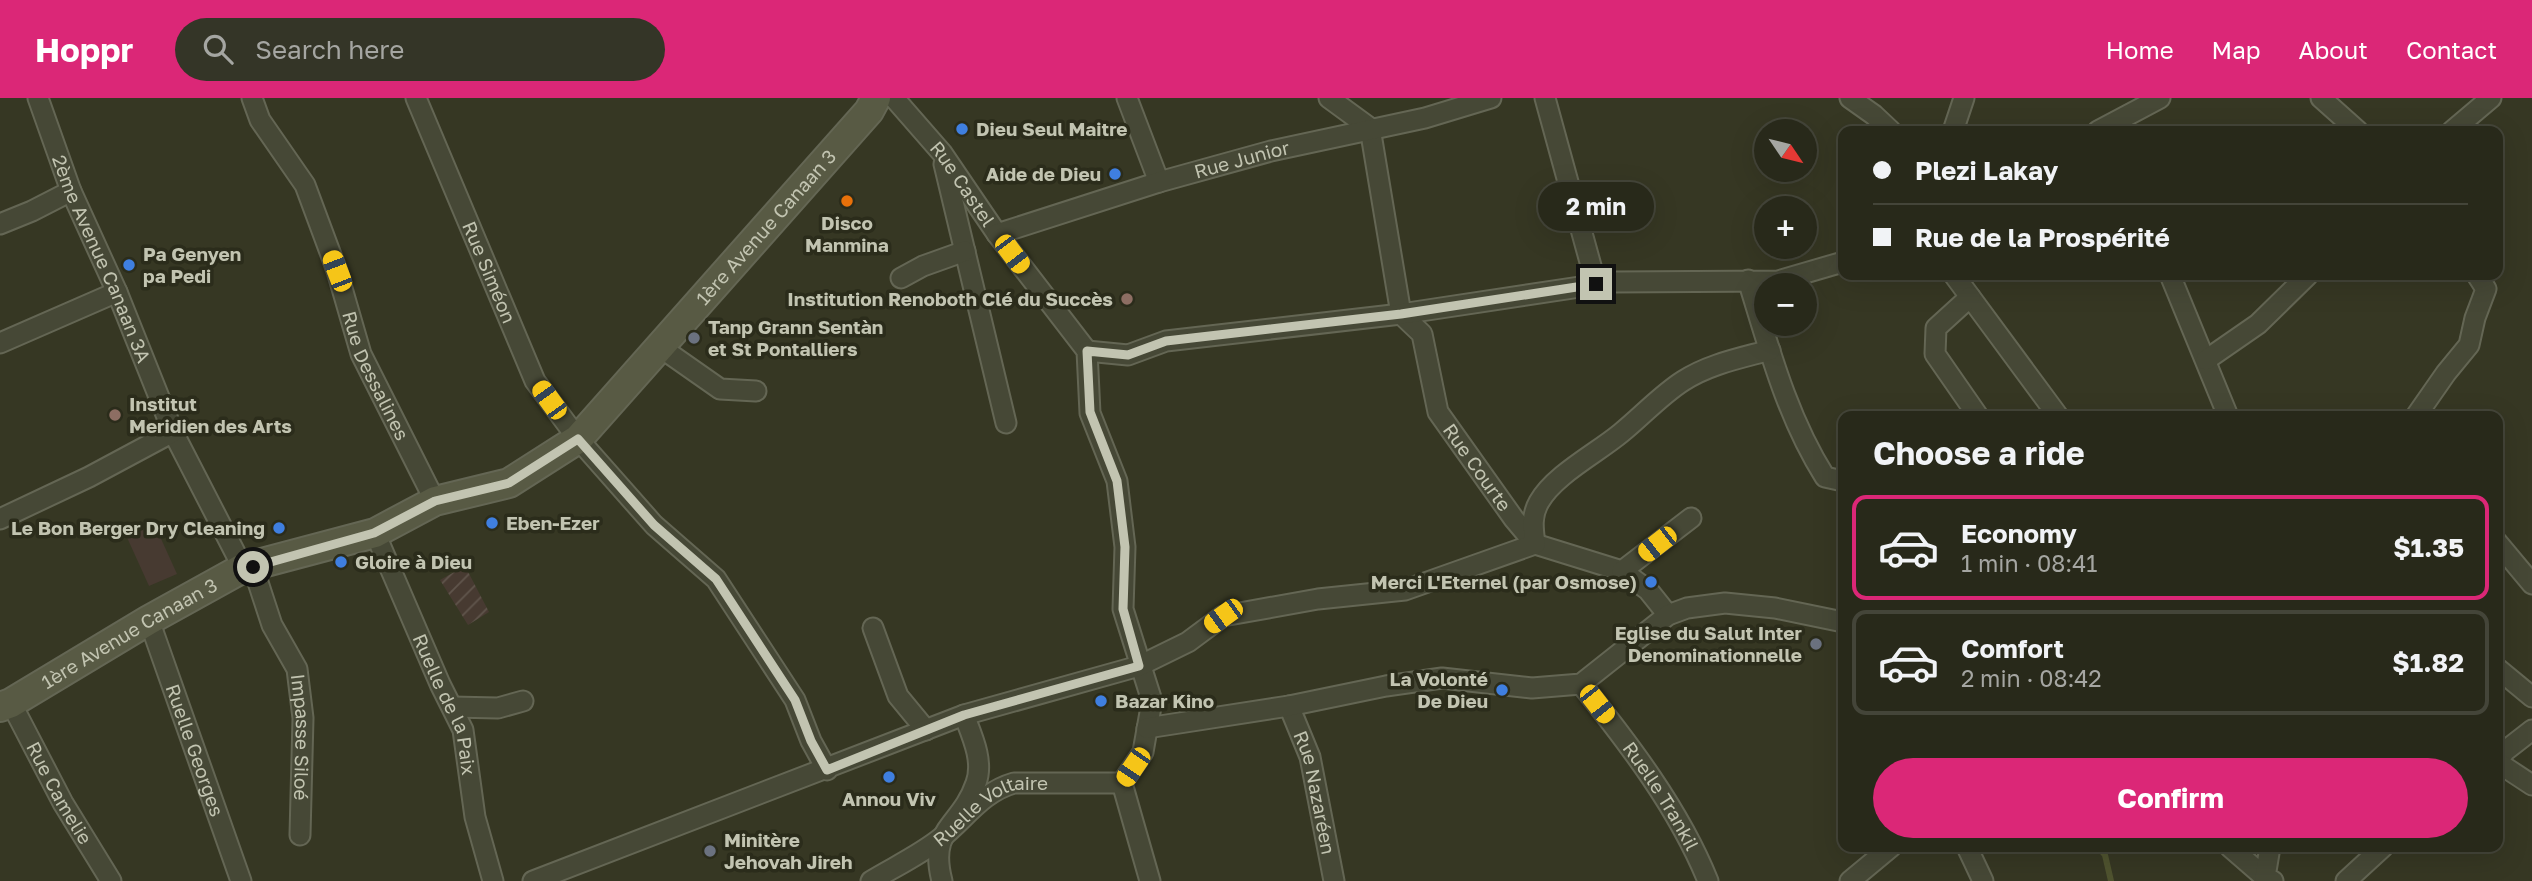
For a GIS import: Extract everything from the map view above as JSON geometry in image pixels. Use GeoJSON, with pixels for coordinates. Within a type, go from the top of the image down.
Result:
{"type":"FeatureCollection","features":[{"type":"Feature","properties":{"kind":"main road","name":"1ère Avenue Canaan 3"},"geometry":{"type":"LineString","coordinates":[[5,705],[149,620],[248,568],[374,533],[435,501],[509,483],[578,439],[869,111],[876,98]]}},
{"type":"Feature","properties":{"kind":"street","name":"2ème Avenue Canaan 3A"},"geometry":{"type":"LineString","coordinates":[[38,98],[71,191],[117,292],[173,432],[248,568]]}},
{"type":"Feature","properties":{"kind":"street","name":"Rue Dessalines"},"geometry":{"type":"LineString","coordinates":[[253,98],[260,120],[305,186],[337,271],[361,354],[435,501]]}},
{"type":"Feature","properties":{"kind":"street","name":"Rue Siméon"},"geometry":{"type":"LineString","coordinates":[[416,98],[535,381],[578,439],[654,525],[716,579],[795,700],[811,741],[827,770]]}},
{"type":"Feature","properties":{"kind":"street","name":"Rue Castel"},"geometry":{"type":"LineString","coordinates":[[894,98],[942,153],[997,234],[1087,351]]}},
{"type":"Feature","properties":{"kind":"street"},"geometry":{"type":"LineString","coordinates":[[1127,98],[1159,182]]}},
{"type":"Feature","properties":{"kind":"street"},"geometry":{"type":"LineString","coordinates":[[1329,98],[1370,128],[1401,314]]}},
{"type":"Feature","properties":{"kind":"street","name":"Rue Junior"},"geometry":{"type":"LineString","coordinates":[[997,234],[1159,182],[1271,151],[1424,118],[1490,98]]}},
{"type":"Feature","properties":{"kind":"street"},"geometry":{"type":"LineString","coordinates":[[1545,98],[1596,284]]}},
{"type":"Feature","properties":{"kind":"street"},"geometry":{"type":"LineString","coordinates":[[1850,98],[1886,126]]}},
{"type":"Feature","properties":{"kind":"street"},"geometry":{"type":"LineString","coordinates":[[1955,126],[1964,98]]}},
{"type":"Feature","properties":{"kind":"street"},"geometry":{"type":"LineString","coordinates":[[2112,126],[2160,98]]}},
{"type":"Feature","properties":{"kind":"street"},"geometry":{"type":"LineString","coordinates":[[2321,98],[2352,126]]}},
{"type":"Feature","properties":{"kind":"street"},"geometry":{"type":"LineString","coordinates":[[2458,126],[2491,98]]}},
{"type":"Feature","properties":{"kind":"street"},"geometry":{"type":"LineString","coordinates":[[942,153],[1006,423]]}},
{"type":"Feature","properties":{"kind":"street"},"geometry":{"type":"LineString","coordinates":[[0,224],[71,191]]}},
{"type":"Feature","properties":{"kind":"street"},"geometry":{"type":"LineString","coordinates":[[901,278],[923,266],[965,251]]}},
{"type":"Feature","properties":{"kind":"street"},"geometry":{"type":"LineString","coordinates":[[1150,881],[1122,783],[1143,752],[1152,701],[1123,609],[1125,547],[1117,481],[1090,412],[1087,351],[1128,355],[1166,341],[1401,314],[1613,282],[1778,281],[1838,263]]}},
{"type":"Feature","properties":{"kind":"street"},"geometry":{"type":"LineString","coordinates":[[1957,280],[2054,411]]}},
{"type":"Feature","properties":{"kind":"street"},"geometry":{"type":"LineString","coordinates":[[2172,280],[2226,411]]}},
{"type":"Feature","properties":{"kind":"street"},"geometry":{"type":"LineString","coordinates":[[2206,360],[2258,324],[2303,280]]}},
{"type":"Feature","properties":{"kind":"street"},"geometry":{"type":"LineString","coordinates":[[2419,411],[2469,345],[2475,318],[2486,289],[2480,280]]}},
{"type":"Feature","properties":{"kind":"street"},"geometry":{"type":"LineString","coordinates":[[1748,281],[1794,418],[1825,477],[1838,480]]}},
{"type":"Feature","properties":{"kind":"street"},"geometry":{"type":"LineString","coordinates":[[0,343],[117,292]]}},
{"type":"Feature","properties":{"kind":"street"},"geometry":{"type":"LineString","coordinates":[[1970,298],[1936,328],[1935,354],[1975,411]]}},
{"type":"Feature","properties":{"kind":"street","name":"Rue Courte"},"geometry":{"type":"LineString","coordinates":[[1401,314],[1422,334],[1437,412],[1535,544]]}},
{"type":"Feature","properties":{"kind":"street"},"geometry":{"type":"LineString","coordinates":[[660,347],[720,389],[756,391]]}},
{"type":"Feature","properties":{"kind":"street"},"geometry":{"type":"LineString","coordinates":[[1535,544],[1532,523],[1537,505],[1559,480],[1598,452],[1683,381],[1711,367],[1770,350]]}},
{"type":"Feature","properties":{"kind":"street"},"geometry":{"type":"LineString","coordinates":[[0,519],[89,477],[173,432]]}},
{"type":"Feature","properties":{"kind":"street"},"geometry":{"type":"LineString","coordinates":[[1622,571],[1690,518]]}},
{"type":"Feature","properties":{"kind":"street","name":"Ruelle de la Paix"},"geometry":{"type":"LineString","coordinates":[[374,533],[463,730],[475,817],[492,881]]}},
{"type":"Feature","properties":{"kind":"street"},"geometry":{"type":"LineString","coordinates":[[533,881],[964,715],[1139,666],[1188,642],[1223,616],[1318,599],[1405,590],[1535,544],[1622,571],[1648,590],[1668,615]]}},
{"type":"Feature","properties":{"kind":"street"},"geometry":{"type":"LineString","coordinates":[[2503,549],[2532,584]]}},
{"type":"Feature","properties":{"kind":"street","name":"Impasse Siloé"},"geometry":{"type":"LineString","coordinates":[[248,568],[272,625],[297,669],[303,718],[300,835]]}},
{"type":"Feature","properties":{"kind":"street"},"geometry":{"type":"LineString","coordinates":[[1147,728],[1442,678],[1532,688],[1581,684],[1668,615],[1688,608],[1725,603],[1775,608],[1838,621]]}},
{"type":"Feature","properties":{"kind":"street","name":"Ruelle Georges"},"geometry":{"type":"LineString","coordinates":[[149,620],[241,881]]}},
{"type":"Feature","properties":{"kind":"street"},"geometry":{"type":"LineString","coordinates":[[873,628],[898,696],[926,730]]}},
{"type":"Feature","properties":{"kind":"street"},"geometry":{"type":"LineString","coordinates":[[2503,673],[2532,696]]}},
{"type":"Feature","properties":{"kind":"street","name":"Ruelle Trankil"},"geometry":{"type":"LineString","coordinates":[[1581,684],[1630,746],[1696,849],[1708,881]]}},
{"type":"Feature","properties":{"kind":"street"},"geometry":{"type":"LineString","coordinates":[[452,707],[498,708],[523,701]]}},
{"type":"Feature","properties":{"kind":"street","name":"Rue Camelie"},"geometry":{"type":"LineString","coordinates":[[5,705],[111,881]]}},
{"type":"Feature","properties":{"kind":"street","name":"Rue Nazaréen"},"geometry":{"type":"LineString","coordinates":[[1289,706],[1310,757],[1334,881]]}},
{"type":"Feature","properties":{"kind":"street"},"geometry":{"type":"LineString","coordinates":[[942,881],[938,856],[941,838],[961,812],[977,782],[977,749],[964,715]]}},
{"type":"Feature","properties":{"kind":"street"},"geometry":{"type":"LineString","coordinates":[[2503,754],[2532,730]]}},
{"type":"Feature","properties":{"kind":"street"},"geometry":{"type":"LineString","coordinates":[[2503,766],[2532,786]]}},
{"type":"Feature","properties":{"kind":"street","name":"Ruelle Voltaire"},"geometry":{"type":"LineString","coordinates":[[871,881],[941,838],[973,806],[1000,787],[1014,783],[1122,783]]}},
{"type":"Feature","properties":{"kind":"street"},"geometry":{"type":"LineString","coordinates":[[1850,881],[1885,852]]}},
{"type":"Feature","properties":{"kind":"street"},"geometry":{"type":"LineString","coordinates":[[1969,852],[1978,879]]}},
{"type":"Feature","properties":{"kind":"street"},"geometry":{"type":"LineString","coordinates":[[2236,852],[2269,880]]}},
{"type":"Feature","properties":{"kind":"street"},"geometry":{"type":"LineString","coordinates":[[2269,880],[2270,852]]}},
{"type":"Feature","properties":{"kind":"street"},"geometry":{"type":"LineString","coordinates":[[2346,881],[2378,852]]}},
{"type":"Feature","properties":{"kind":"shaded area"},"geometry":{"type":"Polygon","coordinates":[[[153,521],[177,574],[149,586],[125,533],[153,521]]]}},
{"type":"Feature","properties":{"kind":"shaded area"},"geometry":{"type":"Polygon","coordinates":[[[465,566],[489,612],[468,625],[440,580],[465,566]]]}},
{"type":"Feature","properties":{"kind":"waterway"},"geometry":{"type":"LineString","coordinates":[[2102,852],[2111,881]]}},
{"type":"Feature","properties":{"kind":"place","name":"Dieu Seul Maitre"},"geometry":{"type":"Point","coordinates":[962,129]}},
{"type":"Feature","properties":{"kind":"place","name":"Aide de Dieu"},"geometry":{"type":"Point","coordinates":[1115,174]}},
{"type":"Feature","properties":{"kind":"place","name":"Disco Manmina"},"geometry":{"type":"Point","coordinates":[847,201]}},
{"type":"Feature","properties":{"kind":"place","name":"Pa Genyen pa Pedi"},"geometry":{"type":"Point","coordinates":[129,265]}},
{"type":"Feature","properties":{"kind":"place","name":"Institution Renoboth Clé du Succès"},"geometry":{"type":"Point","coordinates":[1127,299]}},
{"type":"Feature","properties":{"kind":"place","name":"Tanp Grann Sentàn et St Pontalliers"},"geometry":{"type":"Point","coordinates":[694,338]}},
{"type":"Feature","properties":{"kind":"place","name":"Institut Meridien des Arts"},"geometry":{"type":"Point","coordinates":[115,415]}},
{"type":"Feature","properties":{"kind":"place","name":"Eben-Ezer"},"geometry":{"type":"Point","coordinates":[492,523]}},
{"type":"Feature","properties":{"kind":"place","name":"Le Bon Berger Dry Cleaning"},"geometry":{"type":"Point","coordinates":[279,528]}},
{"type":"Feature","properties":{"kind":"place","name":"Gloire à Dieu"},"geometry":{"type":"Point","coordinates":[341,562]}},
{"type":"Feature","properties":{"kind":"place","name":"Merci L'Eternel (par Osmose)"},"geometry":{"type":"Point","coordinates":[1651,582]}},
{"type":"Feature","properties":{"kind":"place","name":"Eglise du Salut Inter Denominationnelle"},"geometry":{"type":"Point","coordinates":[1816,644]}},
{"type":"Feature","properties":{"kind":"place","name":"La Volonté De Dieu"},"geometry":{"type":"Point","coordinates":[1502,690]}},
{"type":"Feature","properties":{"kind":"place","name":"Bazar Kino"},"geometry":{"type":"Point","coordinates":[1101,701]}},
{"type":"Feature","properties":{"kind":"place","name":"Annou Viv"},"geometry":{"type":"Point","coordinates":[889,777]}},
{"type":"Feature","properties":{"kind":"place","name":"Minitère Jehovah Jireh"},"geometry":{"type":"Point","coordinates":[710,851]}},
{"type":"Feature","properties":{"kind":"route"},"geometry":{"type":"LineString","coordinates":[[253,567],[374,533],[435,501],[509,483],[578,439],[654,525],[716,579],[795,700],[811,741],[827,770],[964,715],[1139,666],[1123,609],[1125,547],[1117,481],[1090,412],[1087,351],[1128,355],[1166,341],[1401,314],[1596,284]]}}]}
